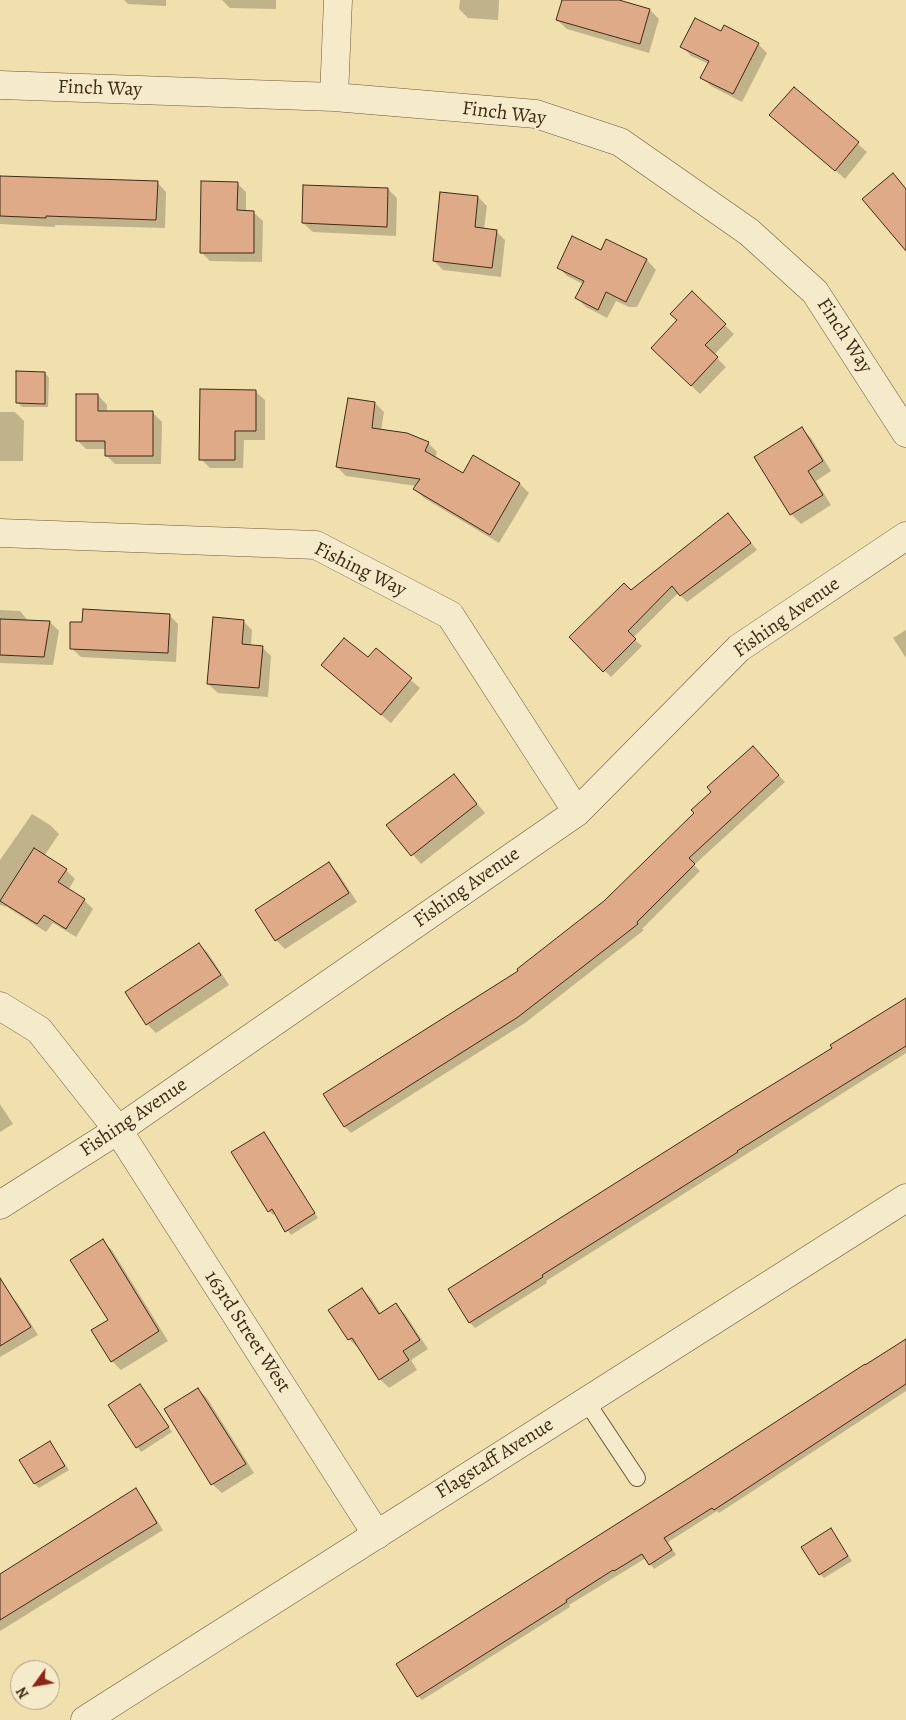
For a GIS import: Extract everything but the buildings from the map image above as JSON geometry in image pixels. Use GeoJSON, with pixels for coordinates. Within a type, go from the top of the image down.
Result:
{"type":"FeatureCollection","features":[{"type":"Feature","properties":{"kind":"street"},"geometry":{"type":"LineString","coordinates":[[334,97],[338,0]]}},
{"type":"Feature","properties":{"kind":"street","name":"Finch Way"},"geometry":{"type":"LineString","coordinates":[[0,85],[334,97],[536,114],[620,142],[749,232],[816,292],[906,433]]}},
{"type":"Feature","properties":{"kind":"street","name":"Fishing Way"},"geometry":{"type":"LineString","coordinates":[[0,532],[316,545],[450,615],[577,812]]}},
{"type":"Feature","properties":{"kind":"street","name":"Fishing Avenue"},"geometry":{"type":"LineString","coordinates":[[0,1205],[118,1130],[577,812],[739,648],[906,536]]}},
{"type":"Feature","properties":{"kind":"street","name":"163rd Street West"},"geometry":{"type":"LineString","coordinates":[[0,1006],[39,1030],[118,1130],[377,1535]]}},
{"type":"Feature","properties":{"kind":"street","name":"Flagstaff Avenue"},"geometry":{"type":"LineString","coordinates":[[84,1720],[906,1198]]}},
{"type":"Feature","properties":{"kind":"lane"},"geometry":{"type":"LineString","coordinates":[[586,1401],[636,1478]]}}]}
